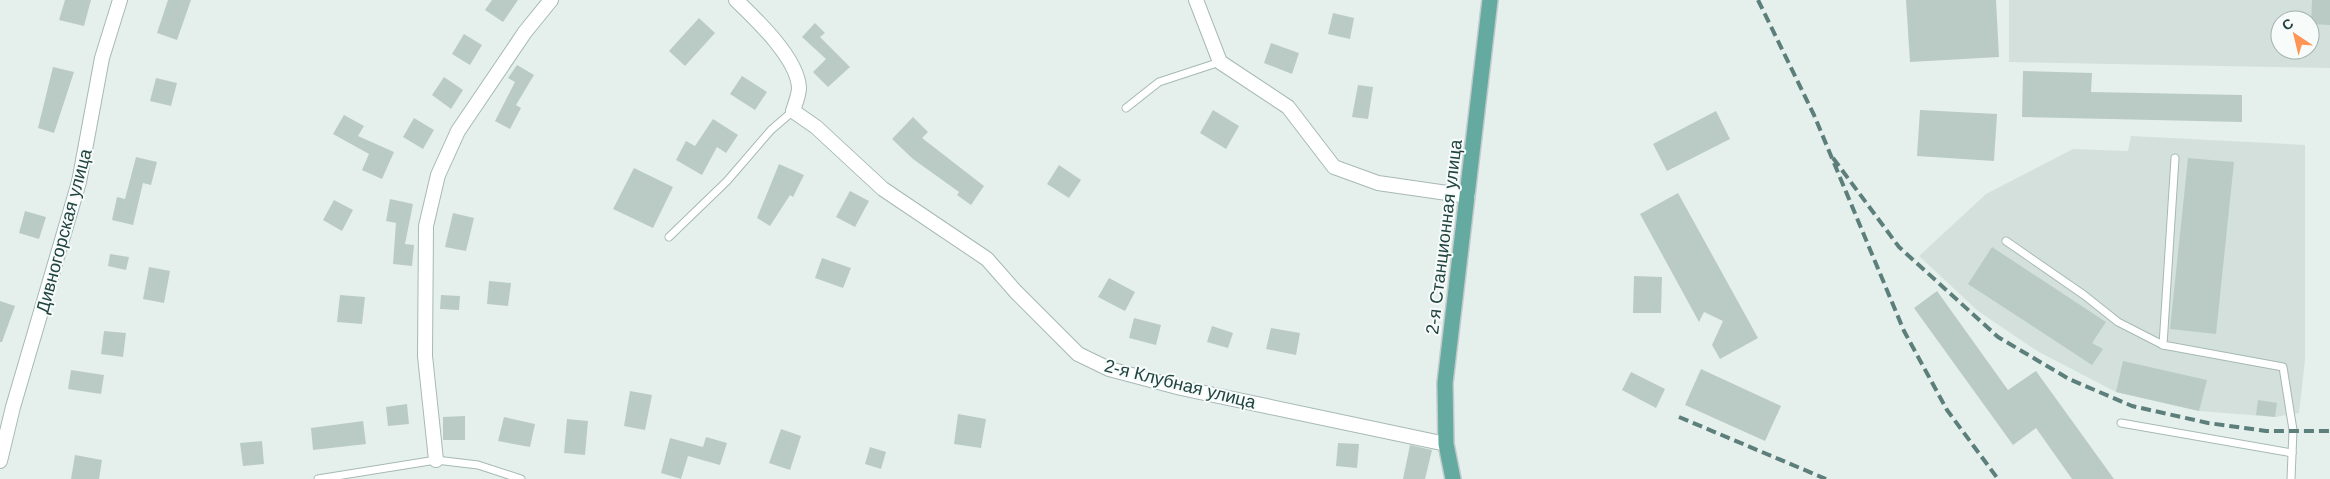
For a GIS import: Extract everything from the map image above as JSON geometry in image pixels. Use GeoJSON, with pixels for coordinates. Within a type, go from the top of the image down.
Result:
{"type":"FeatureCollection","features":[{"type":"Feature","properties":{"kind":"main road","name":"2-я Станционная улица"},"geometry":{"type":"LineString","coordinates":[[1453,479],[1446,444],[1445,383],[1490,0]]}},
{"type":"Feature","properties":{"kind":"street","name":"Дивногорская улица"},"geometry":{"type":"LineString","coordinates":[[0,461],[13,407],[79,182],[102,58],[120,0]]}},
{"type":"Feature","properties":{"kind":"street"},"geometry":{"type":"LineString","coordinates":[[436,460],[425,356],[426,226],[438,175],[458,131],[525,32],[551,0]]}},
{"type":"Feature","properties":{"kind":"street"},"geometry":{"type":"LineString","coordinates":[[736,0],[756,19],[796,70],[799,90],[793,111]]}},
{"type":"Feature","properties":{"kind":"street"},"geometry":{"type":"LineString","coordinates":[[1196,0],[1220,62],[1288,107],[1334,167],[1378,183],[1468,196]]}},
{"type":"Feature","properties":{"kind":"street","name":"2-я Клубная улица"},"geometry":{"type":"LineString","coordinates":[[793,111],[822,132],[883,189],[987,259],[1016,292],[1078,354],[1109,370],[1181,388],[1446,444]]}},
{"type":"Feature","properties":{"kind":"lane"},"geometry":{"type":"LineString","coordinates":[[1126,108],[1159,82],[1220,62]]}},
{"type":"Feature","properties":{"kind":"lane"},"geometry":{"type":"LineString","coordinates":[[669,237],[727,181],[771,130],[793,111]]}},
{"type":"Feature","properties":{"kind":"lane"},"geometry":{"type":"LineString","coordinates":[[2163,345],[2175,158]]}},
{"type":"Feature","properties":{"kind":"lane"},"geometry":{"type":"LineString","coordinates":[[2006,241],[2084,295],[2118,322],[2163,345],[2283,367],[2293,430],[2291,479]]}},
{"type":"Feature","properties":{"kind":"lane"},"geometry":{"type":"LineString","coordinates":[[2121,423],[2292,453]]}},
{"type":"Feature","properties":{"kind":"lane"},"geometry":{"type":"LineString","coordinates":[[318,479],[436,460],[478,465],[521,479]]}},
{"type":"Feature","properties":{"kind":"shaded area"},"geometry":{"type":"Polygon","coordinates":[[[2009,0],[2330,0],[2330,68],[2009,62],[2009,0]]]}},
{"type":"Feature","properties":{"kind":"shaded area"},"geometry":{"type":"Polygon","coordinates":[[[2131,136],[2305,145],[2305,360],[2299,413],[2275,417],[2199,411],[2116,392],[2037,351],[1978,311],[1919,256],[1986,194],[2073,149],[2128,151],[2131,136]]]}},
{"type":"Feature","properties":{"kind":"building"},"geometry":{"type":"Polygon","coordinates":[[[65,0],[91,0],[84,26],[59,20],[65,0]]]}},
{"type":"Feature","properties":{"kind":"building"},"geometry":{"type":"Polygon","coordinates":[[[168,0],[191,0],[177,40],[157,33],[168,0]]]}},
{"type":"Feature","properties":{"kind":"building"},"geometry":{"type":"Polygon","coordinates":[[[492,0],[518,0],[503,22],[485,10],[492,0]]]}},
{"type":"Feature","properties":{"kind":"building"},"geometry":{"type":"Polygon","coordinates":[[[1906,0],[1996,0],[1999,57],[1910,62],[1906,0]]]}},
{"type":"Feature","properties":{"kind":"building"},"geometry":{"type":"Polygon","coordinates":[[[2312,0],[2330,0],[2330,25],[2320,24],[2320,10],[2312,10],[2312,0]]]}},
{"type":"Feature","properties":{"kind":"building"},"geometry":{"type":"Polygon","coordinates":[[[1333,13],[1354,18],[1350,39],[1328,34],[1333,13]]]}},
{"type":"Feature","properties":{"kind":"building"},"geometry":{"type":"Polygon","coordinates":[[[699,18],[715,33],[685,66],[669,51],[699,18]]]}},
{"type":"Feature","properties":{"kind":"building"},"geometry":{"type":"Polygon","coordinates":[[[815,23],[825,33],[820,37],[850,67],[828,87],[813,72],[826,59],[802,37],[815,23]]]}},
{"type":"Feature","properties":{"kind":"building"},"geometry":{"type":"Polygon","coordinates":[[[464,34],[482,45],[470,65],[452,54],[464,34]]]}},
{"type":"Feature","properties":{"kind":"building"},"geometry":{"type":"Polygon","coordinates":[[[1271,43],[1299,53],[1292,74],[1264,63],[1271,43]]]}},
{"type":"Feature","properties":{"kind":"building"},"geometry":{"type":"Polygon","coordinates":[[[517,65],[534,75],[516,105],[521,108],[510,129],[495,121],[515,82],[508,78],[517,65]]]}},
{"type":"Feature","properties":{"kind":"building"},"geometry":{"type":"Polygon","coordinates":[[[53,67],[74,72],[54,133],[38,128],[53,67]]]}},
{"type":"Feature","properties":{"kind":"building"},"geometry":{"type":"Polygon","coordinates":[[[2023,71],[2092,73],[2091,92],[2242,95],[2242,122],[2022,117],[2023,71]]]}},
{"type":"Feature","properties":{"kind":"building"},"geometry":{"type":"Polygon","coordinates":[[[742,76],[767,92],[755,110],[730,94],[742,76]]]}},
{"type":"Feature","properties":{"kind":"building"},"geometry":{"type":"Polygon","coordinates":[[[444,77],[463,90],[451,109],[432,95],[444,77]]]}},
{"type":"Feature","properties":{"kind":"building"},"geometry":{"type":"Polygon","coordinates":[[[156,78],[177,83],[171,106],[150,101],[156,78]]]}},
{"type":"Feature","properties":{"kind":"building"},"geometry":{"type":"Polygon","coordinates":[[[1358,85],[1373,87],[1368,119],[1352,117],[1358,85]]]}},
{"type":"Feature","properties":{"kind":"building"},"geometry":{"type":"Polygon","coordinates":[[[1213,110],[1239,126],[1226,149],[1200,133],[1213,110]]]}},
{"type":"Feature","properties":{"kind":"building"},"geometry":{"type":"Polygon","coordinates":[[[1920,110],[1997,114],[1994,161],[1917,156],[1920,110]]]}},
{"type":"Feature","properties":{"kind":"building"},"geometry":{"type":"Polygon","coordinates":[[[1716,111],[1730,139],[1667,171],[1653,144],[1716,111]]]}},
{"type":"Feature","properties":{"kind":"building"},"geometry":{"type":"Polygon","coordinates":[[[344,115],[364,126],[358,136],[394,152],[382,179],[362,170],[369,154],[333,134],[344,115]]]}},
{"type":"Feature","properties":{"kind":"building"},"geometry":{"type":"Polygon","coordinates":[[[913,117],[928,132],[922,138],[984,186],[971,205],[957,195],[959,192],[913,159],[892,139],[913,117]]]}},
{"type":"Feature","properties":{"kind":"building"},"geometry":{"type":"Polygon","coordinates":[[[414,118],[434,130],[423,149],[403,137],[414,118]]]}},
{"type":"Feature","properties":{"kind":"building"},"geometry":{"type":"Polygon","coordinates":[[[713,119],[738,135],[726,153],[717,147],[702,175],[676,160],[686,141],[695,146],[713,119]]]}},
{"type":"Feature","properties":{"kind":"building"},"geometry":{"type":"Polygon","coordinates":[[[136,157],[157,162],[151,185],[143,183],[133,225],[112,220],[117,197],[125,199],[136,157]]]}},
{"type":"Feature","properties":{"kind":"building"},"geometry":{"type":"Polygon","coordinates":[[[2188,158],[2234,162],[2216,334],[2170,329],[2188,158]]]}},
{"type":"Feature","properties":{"kind":"building"},"geometry":{"type":"Polygon","coordinates":[[[779,164],[804,175],[793,197],[790,195],[770,226],[757,218],[779,164]]]}},
{"type":"Feature","properties":{"kind":"building"},"geometry":{"type":"Polygon","coordinates":[[[1059,165],[1081,180],[1069,198],[1047,184],[1059,165]]]}},
{"type":"Feature","properties":{"kind":"building"},"geometry":{"type":"Polygon","coordinates":[[[634,168],[673,187],[653,228],[613,209],[634,168]]]}},
{"type":"Feature","properties":{"kind":"building"},"geometry":{"type":"Polygon","coordinates":[[[850,191],[869,201],[855,227],[836,217],[850,191]]]}},
{"type":"Feature","properties":{"kind":"building"},"geometry":{"type":"Polygon","coordinates":[[[1678,193],[1758,338],[1720,359],[1712,345],[1723,321],[1704,312],[1699,322],[1640,214],[1678,193]]]}},
{"type":"Feature","properties":{"kind":"building"},"geometry":{"type":"Polygon","coordinates":[[[390,199],[413,204],[405,244],[414,245],[412,266],[393,264],[396,223],[386,221],[390,199]]]}},
{"type":"Feature","properties":{"kind":"building"},"geometry":{"type":"Polygon","coordinates":[[[334,200],[353,210],[342,231],[323,220],[334,200]]]}},
{"type":"Feature","properties":{"kind":"building"},"geometry":{"type":"Polygon","coordinates":[[[25,211],[46,217],[39,239],[19,233],[25,211]]]}},
{"type":"Feature","properties":{"kind":"building"},"geometry":{"type":"Polygon","coordinates":[[[453,213],[474,218],[466,251],[445,247],[453,213]]]}},
{"type":"Feature","properties":{"kind":"building"},"geometry":{"type":"Polygon","coordinates":[[[1992,247],[2106,322],[2092,343],[2103,349],[2092,365],[1968,284],[1992,247]]]}},
{"type":"Feature","properties":{"kind":"building"},"geometry":{"type":"Polygon","coordinates":[[[110,254],[129,257],[126,270],[108,266],[110,254]]]}},
{"type":"Feature","properties":{"kind":"building"},"geometry":{"type":"Polygon","coordinates":[[[822,258],[851,268],[843,288],[815,278],[822,258]]]}},
{"type":"Feature","properties":{"kind":"building"},"geometry":{"type":"Polygon","coordinates":[[[149,267],[170,271],[164,303],[143,299],[149,267]]]}},
{"type":"Feature","properties":{"kind":"building"},"geometry":{"type":"Polygon","coordinates":[[[1634,276],[1662,277],[1661,313],[1633,313],[1634,276]]]}},
{"type":"Feature","properties":{"kind":"building"},"geometry":{"type":"Polygon","coordinates":[[[1109,278],[1135,292],[1125,311],[1098,297],[1109,278]]]}},
{"type":"Feature","properties":{"kind":"building"},"geometry":{"type":"Polygon","coordinates":[[[489,281],[511,283],[508,306],[487,304],[489,281]]]}},
{"type":"Feature","properties":{"kind":"building"},"geometry":{"type":"Polygon","coordinates":[[[1937,291],[2008,390],[2036,371],[2114,479],[2072,479],[2036,428],[2013,445],[1914,308],[1937,291]]]}},
{"type":"Feature","properties":{"kind":"building"},"geometry":{"type":"Polygon","coordinates":[[[340,295],[365,297],[362,324],[337,322],[340,295]]]}},
{"type":"Feature","properties":{"kind":"building"},"geometry":{"type":"Polygon","coordinates":[[[441,295],[460,296],[459,310],[440,309],[441,295]]]}},
{"type":"Feature","properties":{"kind":"building"},"geometry":{"type":"Polygon","coordinates":[[[0,301],[15,306],[2,342],[0,342],[0,301]]]}},
{"type":"Feature","properties":{"kind":"building"},"geometry":{"type":"Polygon","coordinates":[[[1134,318],[1161,325],[1156,345],[1129,338],[1134,318]]]}},
{"type":"Feature","properties":{"kind":"building"},"geometry":{"type":"Polygon","coordinates":[[[1212,326],[1233,333],[1228,348],[1207,342],[1212,326]]]}},
{"type":"Feature","properties":{"kind":"building"},"geometry":{"type":"Polygon","coordinates":[[[1271,328],[1300,333],[1296,355],[1266,349],[1271,328]]]}},
{"type":"Feature","properties":{"kind":"building"},"geometry":{"type":"Polygon","coordinates":[[[104,331],[126,333],[123,357],[101,354],[104,331]]]}},
{"type":"Feature","properties":{"kind":"building"},"geometry":{"type":"Polygon","coordinates":[[[2123,361],[2207,380],[2199,411],[2116,392],[2123,361]]]}},
{"type":"Feature","properties":{"kind":"building"},"geometry":{"type":"Polygon","coordinates":[[[1701,369],[1781,406],[1765,441],[1685,405],[1701,369]]]}},
{"type":"Feature","properties":{"kind":"building"},"geometry":{"type":"Polygon","coordinates":[[[71,370],[104,375],[101,394],[68,389],[71,370]]]}},
{"type":"Feature","properties":{"kind":"building"},"geometry":{"type":"Polygon","coordinates":[[[1631,372],[1665,389],[1656,408],[1622,390],[1631,372]]]}},
{"type":"Feature","properties":{"kind":"building"},"geometry":{"type":"Polygon","coordinates":[[[630,391],[652,395],[645,430],[624,426],[630,391]]]}},
{"type":"Feature","properties":{"kind":"building"},"geometry":{"type":"Polygon","coordinates":[[[2258,400],[2277,403],[2275,417],[2256,415],[2258,400]]]}},
{"type":"Feature","properties":{"kind":"building"},"geometry":{"type":"Polygon","coordinates":[[[407,404],[409,424],[388,426],[386,407],[407,404]]]}},
{"type":"Feature","properties":{"kind":"building"},"geometry":{"type":"Polygon","coordinates":[[[958,414],[986,419],[981,448],[954,444],[958,414]]]}},
{"type":"Feature","properties":{"kind":"building"},"geometry":{"type":"Polygon","coordinates":[[[465,416],[465,440],[443,440],[443,417],[465,416]]]}},
{"type":"Feature","properties":{"kind":"building"},"geometry":{"type":"Polygon","coordinates":[[[504,417],[535,424],[530,447],[498,441],[504,417]]]}},
{"type":"Feature","properties":{"kind":"building"},"geometry":{"type":"Polygon","coordinates":[[[567,419],[588,421],[585,455],[564,453],[567,419]]]}},
{"type":"Feature","properties":{"kind":"building"},"geometry":{"type":"Polygon","coordinates":[[[363,421],[366,444],[313,450],[311,428],[363,421]]]}},
{"type":"Feature","properties":{"kind":"building"},"geometry":{"type":"Polygon","coordinates":[[[781,429],[801,436],[790,470],[769,463],[781,429]]]}},
{"type":"Feature","properties":{"kind":"building"},"geometry":{"type":"Polygon","coordinates":[[[706,437],[727,443],[720,465],[688,456],[681,479],[661,473],[670,438],[703,447],[706,437]]]}},
{"type":"Feature","properties":{"kind":"building"},"geometry":{"type":"Polygon","coordinates":[[[262,441],[264,464],[243,466],[240,443],[262,441]]]}},
{"type":"Feature","properties":{"kind":"building"},"geometry":{"type":"Polygon","coordinates":[[[1338,443],[1359,444],[1357,468],[1336,466],[1338,443]]]}},
{"type":"Feature","properties":{"kind":"building"},"geometry":{"type":"Polygon","coordinates":[[[1410,445],[1432,450],[1425,479],[1403,479],[1410,445]]]}},
{"type":"Feature","properties":{"kind":"building"},"geometry":{"type":"Polygon","coordinates":[[[870,447],[886,452],[881,469],[865,464],[870,447]]]}},
{"type":"Feature","properties":{"kind":"building"},"geometry":{"type":"Polygon","coordinates":[[[75,455],[102,460],[99,479],[71,479],[75,455]]]}},
{"type":"Feature","properties":{"kind":"railway"},"geometry":{"type":"LineString","coordinates":[[1758,0],[1814,115],[1904,331],[1947,410],[1998,479]]}},
{"type":"Feature","properties":{"kind":"railway"},"geometry":{"type":"LineString","coordinates":[[1833,158],[1899,247],[1998,337],[2069,379],[2132,406],[2208,423],[2266,431],[2330,431]]}},
{"type":"Feature","properties":{"kind":"railway"},"geometry":{"type":"LineString","coordinates":[[1679,417],[1826,479]]}}]}
